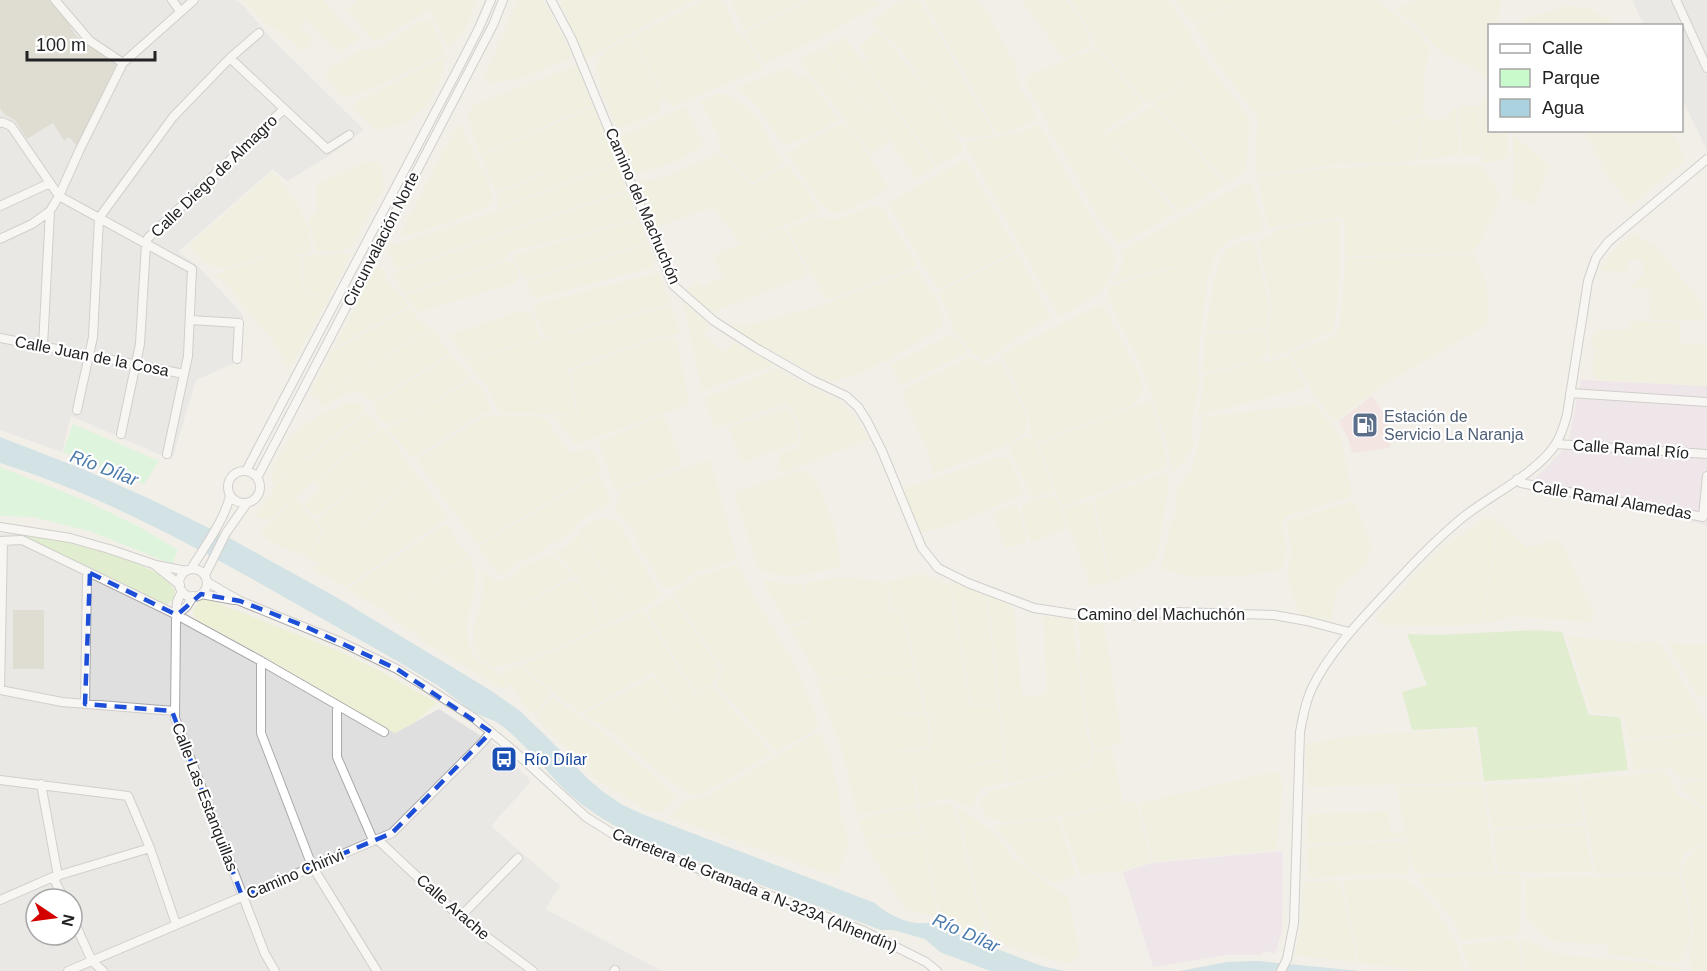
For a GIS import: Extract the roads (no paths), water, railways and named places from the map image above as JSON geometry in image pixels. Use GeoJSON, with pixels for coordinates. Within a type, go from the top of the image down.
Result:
{"type":"FeatureCollection","features":[{"type":"Feature","properties":{"kind":"street"},"geometry":{"type":"LineString","coordinates":[[55,0],[90,41],[123,63]]}},
{"type":"Feature","properties":{"kind":"street"},"geometry":{"type":"LineString","coordinates":[[172,0],[180,11]]}},
{"type":"Feature","properties":{"kind":"street"},"geometry":{"type":"LineString","coordinates":[[0,249],[0,238],[32,224],[50,211],[123,63],[194,0]]}},
{"type":"Feature","properties":{"kind":"street","name":"Circunvalación Norte"},"geometry":{"type":"LineString","coordinates":[[246,471],[460,65],[490,0]]}},
{"type":"Feature","properties":{"kind":"street","name":"Circunvalación Norte"},"geometry":{"type":"LineString","coordinates":[[257,478],[493,25],[503,0]]}},
{"type":"Feature","properties":{"kind":"street","name":"Camino del Machuchón"},"geometry":{"type":"LineString","coordinates":[[551,0],[572,40],[673,285],[714,321],[747,343],[812,381],[846,396],[858,407],[882,451],[922,548],[938,568],[968,583],[1034,608],[1073,614],[1127,616],[1177,612],[1274,615],[1349,632]]}},
{"type":"Feature","properties":{"kind":"street"},"geometry":{"type":"LineString","coordinates":[[1676,0],[1703,53],[1707,68]]}},
{"type":"Feature","properties":{"kind":"street"},"geometry":{"type":"LineString","coordinates":[[77,410],[93,337],[99,218],[173,117],[230,58],[259,33]]}},
{"type":"Feature","properties":{"kind":"street"},"geometry":{"type":"LineString","coordinates":[[230,58],[327,149],[348,135]]}},
{"type":"Feature","properties":{"kind":"street","name":"Calle Diego de Almagro"},"geometry":{"type":"LineString","coordinates":[[146,244],[148,238],[284,109]]}},
{"type":"Feature","properties":{"kind":"street"},"geometry":{"type":"LineString","coordinates":[[1,123],[11,126],[59,196],[192,269],[188,356],[166,454]]}},
{"type":"Feature","properties":{"kind":"street"},"geometry":{"type":"LineString","coordinates":[[1281,971],[1287,959],[1294,923],[1300,732],[1311,689],[1349,632],[1417,560],[1450,528],[1535,466],[1556,444],[1563,430],[1588,281],[1596,258],[1608,242],[1707,159]]}},
{"type":"Feature","properties":{"kind":"street"},"geometry":{"type":"LineString","coordinates":[[0,206],[50,183]]}},
{"type":"Feature","properties":{"kind":"street"},"geometry":{"type":"LineString","coordinates":[[43,346],[50,211]]}},
{"type":"Feature","properties":{"kind":"street"},"geometry":{"type":"LineString","coordinates":[[121,434],[140,344],[146,244]]}},
{"type":"Feature","properties":{"kind":"street"},"geometry":{"type":"LineString","coordinates":[[190,320],[238,323],[237,359]]}},
{"type":"Feature","properties":{"kind":"street","name":"Calle Juan de la Cosa"},"geometry":{"type":"LineString","coordinates":[[0,338],[184,374]]}},
{"type":"Feature","properties":{"kind":"street"},"geometry":{"type":"LineString","coordinates":[[1570,393],[1707,402]]}},
{"type":"Feature","properties":{"kind":"street","name":"Calle Ramal Río"},"geometry":{"type":"LineString","coordinates":[[1556,444],[1707,454]]}},
{"type":"Feature","properties":{"kind":"street"},"geometry":{"type":"LineString","coordinates":[[181,588],[181,576],[201,553],[229,502],[228,484],[232,477],[238,472],[246,471],[257,478],[260,483],[259,493],[247,503],[237,502],[230,495]]}},
{"type":"Feature","properties":{"kind":"street","name":"Calle Ramal Alamedas"},"geometry":{"type":"LineString","coordinates":[[1517,479],[1521,483],[1702,517],[1707,476]]}},
{"type":"Feature","properties":{"kind":"street"},"geometry":{"type":"LineString","coordinates":[[177,615],[206,589],[206,579],[213,557],[247,503]]}},
{"type":"Feature","properties":{"kind":"street"},"geometry":{"type":"LineString","coordinates":[[0,527],[70,538],[156,565],[198,570],[206,579]]}},
{"type":"Feature","properties":{"kind":"street"},"geometry":{"type":"LineString","coordinates":[[174,711],[62,702],[0,690],[1,541],[22,540],[177,615],[384,732]]}},
{"type":"Feature","properties":{"kind":"street"},"geometry":{"type":"LineString","coordinates":[[156,565],[187,595],[197,595]]}},
{"type":"Feature","properties":{"kind":"street"},"geometry":{"type":"LineString","coordinates":[[86,704],[87,577],[90,573]]}},
{"type":"Feature","properties":{"kind":"street","name":"Carretera de Granada a N-323A (Alhendín)"},"geometry":{"type":"LineString","coordinates":[[206,579],[240,601],[344,643],[397,669],[452,703],[491,732],[586,817],[613,834],[657,853],[864,931],[926,962],[937,971]]}},
{"type":"Feature","properties":{"kind":"street","name":"Calle Las Estanquillas"},"geometry":{"type":"LineString","coordinates":[[181,588],[177,602],[175,718],[242,896],[265,954],[275,971]]}},
{"type":"Feature","properties":{"kind":"street","name":"Carretera de Granada a N-323A (Alhendín)"},"geometry":{"type":"LineString","coordinates":[[197,595],[240,601]]}},
{"type":"Feature","properties":{"kind":"street"},"geometry":{"type":"LineString","coordinates":[[261,661],[261,733],[312,866],[377,971]]}},
{"type":"Feature","properties":{"kind":"street","name":"Calle Arache"},"geometry":{"type":"LineString","coordinates":[[339,706],[337,710],[337,757],[375,840],[460,917],[533,971]]}},
{"type":"Feature","properties":{"kind":"street","name":"Camino Chirivi"},"geometry":{"type":"LineString","coordinates":[[68,971],[392,833],[491,732]]}},
{"type":"Feature","properties":{"kind":"street"},"geometry":{"type":"LineString","coordinates":[[0,780],[128,796],[150,848],[176,924]]}},
{"type":"Feature","properties":{"kind":"street"},"geometry":{"type":"LineString","coordinates":[[41,784],[60,887]]}},
{"type":"Feature","properties":{"kind":"street"},"geometry":{"type":"LineString","coordinates":[[0,900],[56,876],[150,848]]}},
{"type":"Feature","properties":{"kind":"street"},"geometry":{"type":"LineString","coordinates":[[460,917],[518,858]]}},
{"type":"Feature","properties":{"kind":"street"},"geometry":{"type":"LineString","coordinates":[[84,943],[92,961],[103,971]]}},
{"type":"Feature","properties":{"kind":"water"},"geometry":{"type":"Polygon","coordinates":[[[0,437],[85,470],[152,500],[231,539],[336,597],[490,690],[520,711],[587,778],[621,804],[875,903],[900,919],[914,923],[928,923],[1042,966],[1064,971],[990,971],[940,952],[925,939],[893,930],[881,930],[650,843],[625,831],[590,811],[569,794],[522,744],[498,723],[477,714],[440,687],[393,659],[200,550],[82,493],[0,463],[0,437]]]}},
{"type":"Feature","properties":{"kind":"water"},"geometry":{"type":"Polygon","coordinates":[[[1258,961],[1360,971],[1180,971],[1227,962],[1258,961]]]}},
{"type":"Feature","properties":{"kind":"place","name":"Estación de Servicio La Naranja"},"geometry":{"type":"Point","coordinates":[1365,425]}},
{"type":"Feature","properties":{"kind":"place","name":"Río Dílar"},"geometry":{"type":"Point","coordinates":[504,759]}}]}
